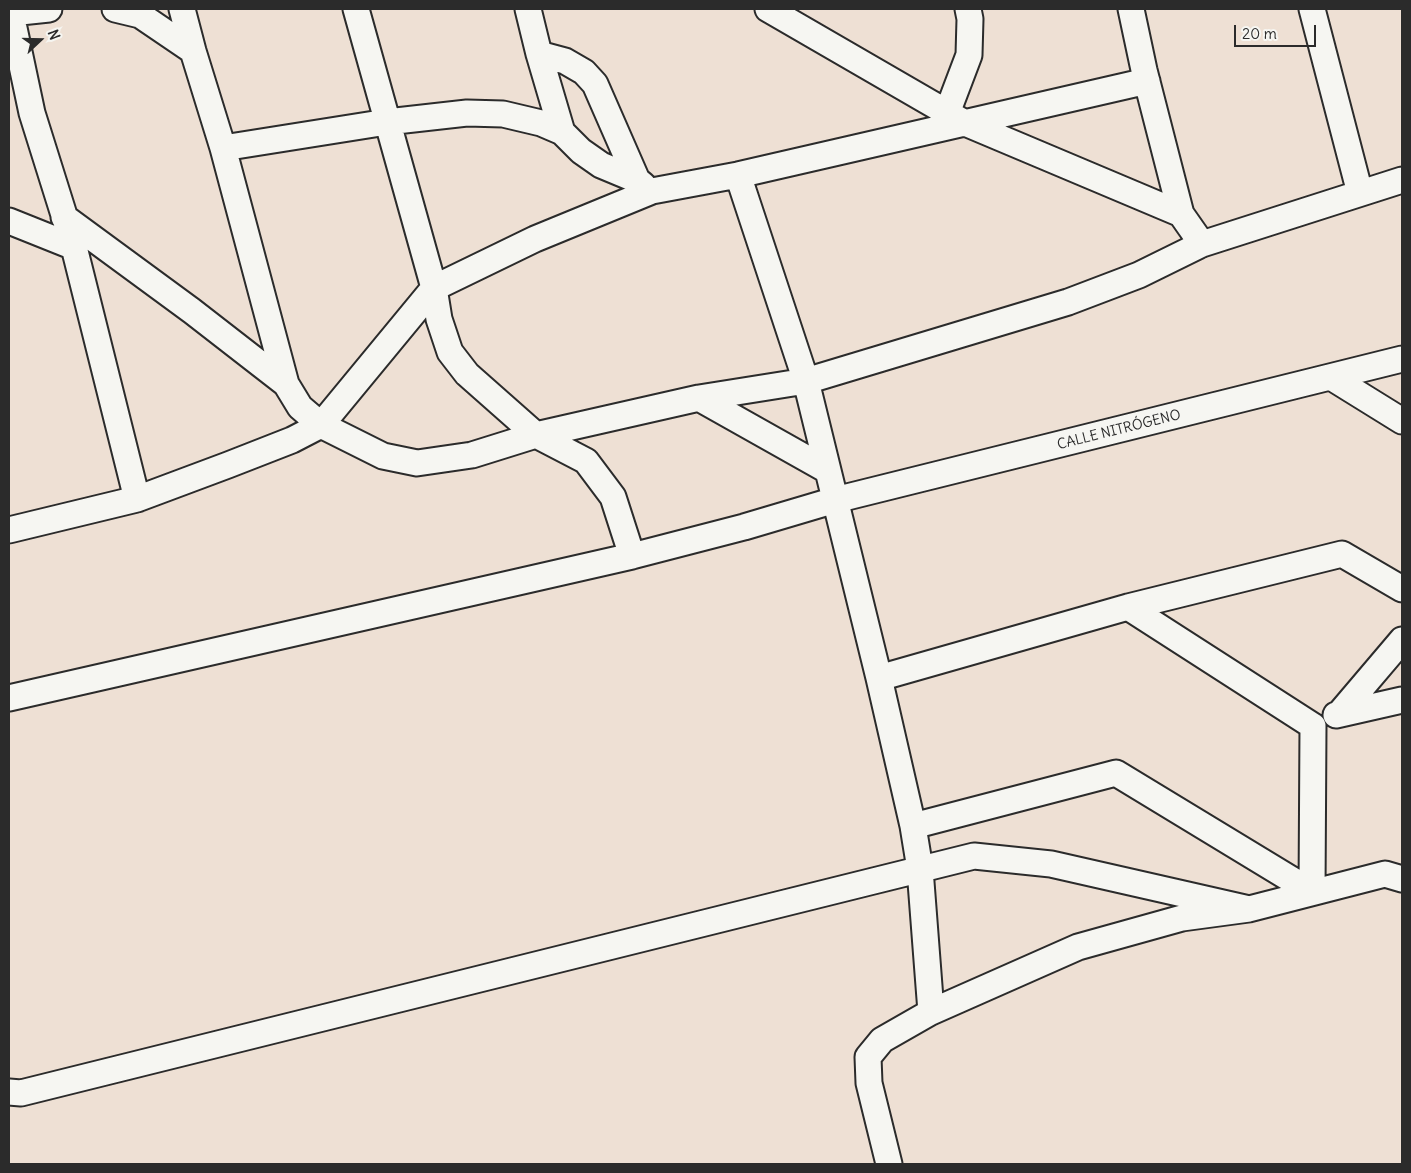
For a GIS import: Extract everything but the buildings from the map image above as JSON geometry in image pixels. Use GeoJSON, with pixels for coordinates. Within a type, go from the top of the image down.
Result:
{"type":"FeatureCollection","features":[{"type":"Feature","properties":{"kind":"street"},"geometry":{"type":"LineString","coordinates":[[50,9],[10,11],[32,113],[74,247],[137,499]]}},
{"type":"Feature","properties":{"kind":"street"},"geometry":{"type":"LineString","coordinates":[[115,9],[140,15],[193,51]]}},
{"type":"Feature","properties":{"kind":"street"},"geometry":{"type":"LineString","coordinates":[[182,9],[193,51],[224,148],[286,384],[300,406],[321,425],[383,456],[417,463],[472,455],[536,435],[699,398],[806,381],[1068,302],[1138,275],[1202,244],[1402,180]]}},
{"type":"Feature","properties":{"kind":"street"},"geometry":{"type":"LineString","coordinates":[[356,9],[434,288],[439,319],[450,352],[467,374],[536,435],[586,461],[613,497],[632,556]]}},
{"type":"Feature","properties":{"kind":"street"},"geometry":{"type":"LineString","coordinates":[[528,9],[562,132]]}},
{"type":"Feature","properties":{"kind":"street"},"geometry":{"type":"LineString","coordinates":[[768,9],[956,118],[1181,214]]}},
{"type":"Feature","properties":{"kind":"street"},"geometry":{"type":"LineString","coordinates":[[956,118],[969,55],[970,19],[968,9]]}},
{"type":"Feature","properties":{"kind":"street"},"geometry":{"type":"LineString","coordinates":[[1113,9],[1145,76]]}},
{"type":"Feature","properties":{"kind":"street"},"geometry":{"type":"LineString","coordinates":[[1131,9],[1145,76],[1181,214],[1202,244]]}},
{"type":"Feature","properties":{"kind":"street"},"geometry":{"type":"LineString","coordinates":[[1312,9],[1360,193]]}},
{"type":"Feature","properties":{"kind":"street"},"geometry":{"type":"LineString","coordinates":[[539,54],[565,61],[584,72],[594,84],[644,186]]}},
{"type":"Feature","properties":{"kind":"street"},"geometry":{"type":"LineString","coordinates":[[9,530],[137,499],[228,466],[292,440],[321,425],[434,288],[644,186],[738,175],[956,118],[1145,76]]}},
{"type":"Feature","properties":{"kind":"street"},"geometry":{"type":"LineString","coordinates":[[9,85],[32,113]]}},
{"type":"Feature","properties":{"kind":"street"},"geometry":{"type":"LineString","coordinates":[[224,148],[387,122],[467,114],[502,114],[541,124],[562,132],[581,151],[600,165],[644,186]]}},
{"type":"Feature","properties":{"kind":"street"},"geometry":{"type":"LineString","coordinates":[[738,175],[806,381],[879,678],[913,826],[920,870],[932,1012]]}},
{"type":"Feature","properties":{"kind":"street"},"geometry":{"type":"LineString","coordinates":[[64,217],[192,311],[286,384]]}},
{"type":"Feature","properties":{"kind":"street"},"geometry":{"type":"LineString","coordinates":[[9,221],[74,247]]}},
{"type":"Feature","properties":{"kind":"street","name":"CALLE NITRÓGENO"},"geometry":{"type":"LineString","coordinates":[[9,698],[632,556],[744,527],[835,500],[1402,358]]}},
{"type":"Feature","properties":{"kind":"street"},"geometry":{"type":"LineString","coordinates":[[1331,377],[1402,421]]}},
{"type":"Feature","properties":{"kind":"street"},"geometry":{"type":"LineString","coordinates":[[699,398],[827,470]]}},
{"type":"Feature","properties":{"kind":"street"},"geometry":{"type":"LineString","coordinates":[[879,678],[1128,607],[1342,554],[1402,590]]}},
{"type":"Feature","properties":{"kind":"street"},"geometry":{"type":"LineString","coordinates":[[1128,607],[1313,726]]}},
{"type":"Feature","properties":{"kind":"street"},"geometry":{"type":"LineString","coordinates":[[1340,714],[1402,640]]}},
{"type":"Feature","properties":{"kind":"street"},"geometry":{"type":"LineString","coordinates":[[1313,726],[1340,714],[1402,700]]}},
{"type":"Feature","properties":{"kind":"street"},"geometry":{"type":"LineString","coordinates":[[1312,892],[1313,726]]}},
{"type":"Feature","properties":{"kind":"street"},"geometry":{"type":"LineString","coordinates":[[913,826],[1116,773],[1312,892]]}},
{"type":"Feature","properties":{"kind":"street"},"geometry":{"type":"LineString","coordinates":[[9,1092],[21,1093],[31,1091],[974,856],[1051,864],[1249,909]]}},
{"type":"Feature","properties":{"kind":"street"},"geometry":{"type":"LineString","coordinates":[[889,1164],[869,1083],[868,1057],[882,1040],[932,1012],[1078,947],[1182,918],[1249,909],[1312,892],[1397,874]]}}]}
